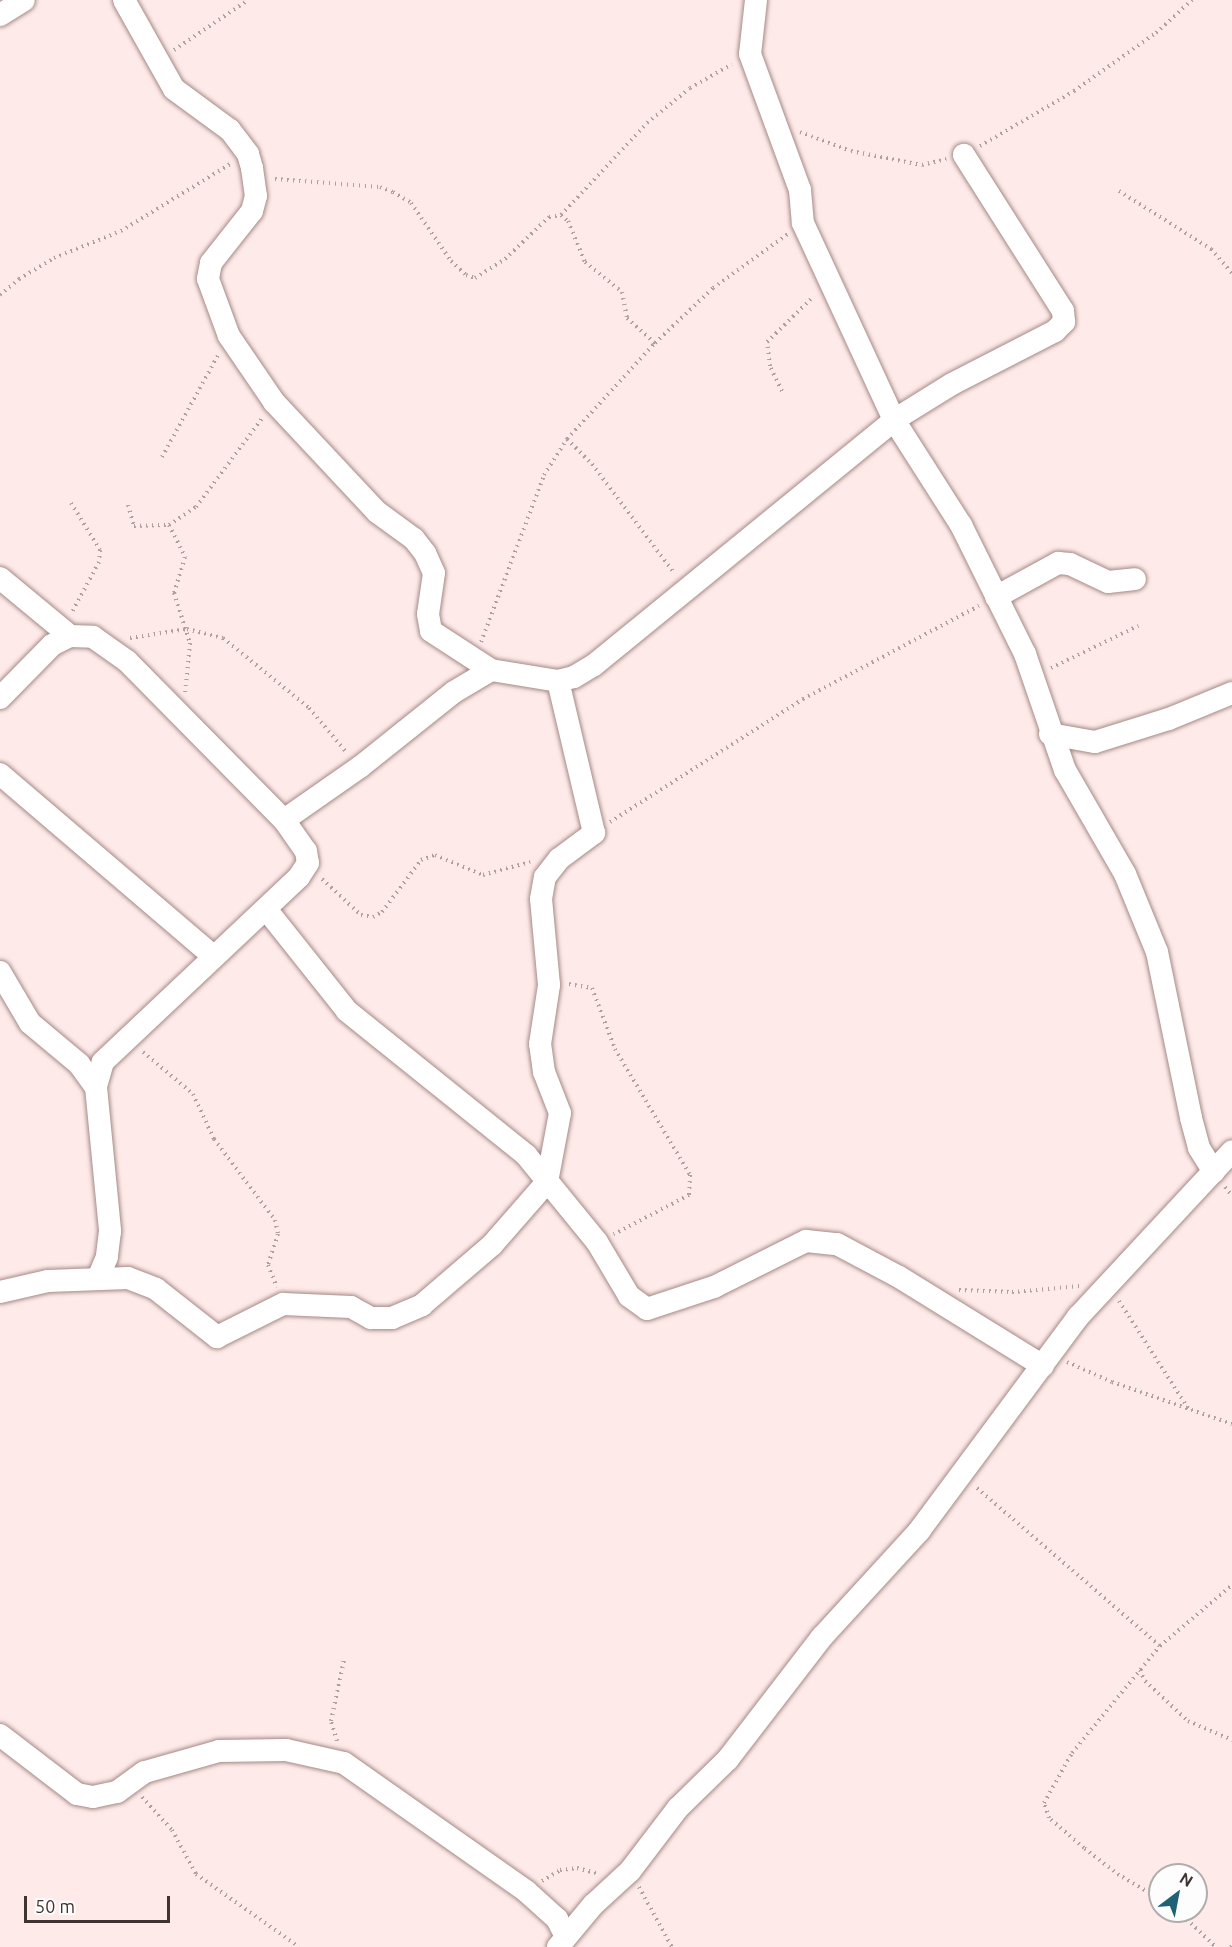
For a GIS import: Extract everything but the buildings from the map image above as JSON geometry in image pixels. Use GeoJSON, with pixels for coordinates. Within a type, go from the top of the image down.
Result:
{"type":"FeatureCollection","features":[{"type":"Feature","properties":{"kind":"street"},"geometry":{"type":"LineString","coordinates":[[0,15],[24,0]]}},
{"type":"Feature","properties":{"kind":"street"},"geometry":{"type":"LineString","coordinates":[[124,0],[162,63],[174,89],[230,130],[250,161],[256,196],[252,211],[211,263],[208,279],[229,336],[274,402],[377,512],[414,539],[434,573],[428,614],[431,631],[482,666],[558,681],[594,665],[687,591],[832,467],[894,420],[952,384],[1055,331],[1064,322],[1063,311],[964,155]]}},
{"type":"Feature","properties":{"kind":"street"},"geometry":{"type":"LineString","coordinates":[[756,0],[750,54],[800,190],[803,223],[894,420],[961,525],[1033,680],[1050,734],[1065,770],[1125,874],[1157,952],[1199,1148],[1214,1172]]}},
{"type":"Feature","properties":{"kind":"street"},"geometry":{"type":"LineString","coordinates":[[996,597],[1058,563],[1070,564],[1108,582],[1135,579]]}},
{"type":"Feature","properties":{"kind":"street"},"geometry":{"type":"LineString","coordinates":[[0,578],[66,632],[93,638],[127,661],[284,820],[306,851],[308,863],[299,877],[103,1062],[96,1087],[110,1231],[107,1257],[99,1276]]}},
{"type":"Feature","properties":{"kind":"street"},"geometry":{"type":"LineString","coordinates":[[0,698],[66,632]]}},
{"type":"Feature","properties":{"kind":"street"},"geometry":{"type":"LineString","coordinates":[[284,820],[360,767],[454,692],[482,666]]}},
{"type":"Feature","properties":{"kind":"street"},"geometry":{"type":"LineString","coordinates":[[0,1293],[48,1281],[99,1276],[128,1278],[156,1289],[217,1337],[283,1304],[351,1307],[371,1318],[392,1318],[422,1305],[492,1245],[547,1182],[560,1113],[544,1072],[540,1044],[549,986],[541,899],[545,878],[559,859],[594,833],[558,681]]}},
{"type":"Feature","properties":{"kind":"street"},"geometry":{"type":"LineString","coordinates":[[1050,734],[1095,742],[1169,719],[1232,693]]}},
{"type":"Feature","properties":{"kind":"street"},"geometry":{"type":"LineString","coordinates":[[0,774],[213,956]]}},
{"type":"Feature","properties":{"kind":"street"},"geometry":{"type":"LineString","coordinates":[[266,909],[347,1011],[526,1155],[597,1242],[629,1296],[647,1309],[714,1287],[806,1241],[837,1244],[1047,1360]]}},
{"type":"Feature","properties":{"kind":"street"},"geometry":{"type":"LineString","coordinates":[[0,972],[30,1023],[79,1064],[96,1087]]}},
{"type":"Feature","properties":{"kind":"street"},"geometry":{"type":"LineString","coordinates":[[562,1941],[625,1875],[678,1808],[728,1759],[822,1637],[869,1589],[962,1475],[1047,1360],[1109,1283],[1232,1152]]}},
{"type":"Feature","properties":{"kind":"street"},"geometry":{"type":"LineString","coordinates":[[0,1735],[77,1794],[93,1797],[117,1792],[145,1772],[219,1751],[286,1750],[344,1763],[526,1891],[557,1919],[562,1941]]}},
{"type":"Feature","properties":{"kind":"path"},"geometry":{"type":"LineString","coordinates":[[162,63],[182,41],[248,0]]}},
{"type":"Feature","properties":{"kind":"path"},"geometry":{"type":"LineString","coordinates":[[774,122],[851,151],[922,165],[964,155],[1074,91],[1156,33],[1192,0]]}},
{"type":"Feature","properties":{"kind":"path"},"geometry":{"type":"LineString","coordinates":[[0,295],[45,263],[121,231],[250,161],[278,181],[380,187],[393,192],[411,203],[451,261],[466,275],[475,278],[505,259],[549,217],[561,215],[647,123],[690,88],[750,54]]}},
{"type":"Feature","properties":{"kind":"path"},"geometry":{"type":"LineString","coordinates":[[1119,190],[1211,249],[1232,273]]}},
{"type":"Feature","properties":{"kind":"path"},"geometry":{"type":"LineString","coordinates":[[561,215],[568,221],[585,262],[622,292],[627,318],[655,343]]}},
{"type":"Feature","properties":{"kind":"path"},"geometry":{"type":"LineString","coordinates":[[482,666],[505,586],[544,475],[567,439],[655,343],[713,288],[803,223]]}},
{"type":"Feature","properties":{"kind":"path"},"geometry":{"type":"LineString","coordinates":[[782,391],[770,366],[767,342],[830,281]]}},
{"type":"Feature","properties":{"kind":"path"},"geometry":{"type":"LineString","coordinates":[[162,457],[229,336]]}},
{"type":"Feature","properties":{"kind":"path"},"geometry":{"type":"LineString","coordinates":[[128,505],[134,526],[169,525],[195,507],[274,402]]}},
{"type":"Feature","properties":{"kind":"path"},"geometry":{"type":"LineString","coordinates":[[567,439],[592,464],[687,591]]}},
{"type":"Feature","properties":{"kind":"path"},"geometry":{"type":"LineString","coordinates":[[66,632],[99,562],[100,550],[71,503]]}},
{"type":"Feature","properties":{"kind":"path"},"geometry":{"type":"LineString","coordinates":[[169,525],[185,557],[174,593],[190,643],[187,685],[179,714]]}},
{"type":"Feature","properties":{"kind":"path"},"geometry":{"type":"LineString","coordinates":[[594,833],[803,699],[996,597]]}},
{"type":"Feature","properties":{"kind":"path"},"geometry":{"type":"LineString","coordinates":[[1033,680],[1138,626]]}},
{"type":"Feature","properties":{"kind":"path"},"geometry":{"type":"LineString","coordinates":[[104,645],[187,629],[223,638],[276,678],[309,708],[360,767]]}},
{"type":"Feature","properties":{"kind":"path"},"geometry":{"type":"LineString","coordinates":[[308,863],[362,915],[373,917],[382,912],[421,860],[435,855],[483,875],[517,864],[559,859]]}},
{"type":"Feature","properties":{"kind":"path"},"geometry":{"type":"LineString","coordinates":[[549,986],[580,984],[592,988],[615,1049],[690,1175],[689,1195],[597,1242]]}},
{"type":"Feature","properties":{"kind":"path"},"geometry":{"type":"LineString","coordinates":[[127,1039],[193,1094],[214,1139],[275,1221],[278,1234],[268,1265],[283,1304]]}},
{"type":"Feature","properties":{"kind":"path"},"geometry":{"type":"LineString","coordinates":[[953,1290],[1012,1292],[1109,1283],[1190,1411]]}},
{"type":"Feature","properties":{"kind":"path"},"geometry":{"type":"LineString","coordinates":[[1047,1360],[1232,1424]]}},
{"type":"Feature","properties":{"kind":"path"},"geometry":{"type":"LineString","coordinates":[[962,1475],[1160,1646]]}},
{"type":"Feature","properties":{"kind":"path"},"geometry":{"type":"LineString","coordinates":[[1148,1891],[1084,1848],[1050,1818],[1044,1803],[1072,1753],[1140,1669],[1160,1646],[1232,1585]]}},
{"type":"Feature","properties":{"kind":"path"},"geometry":{"type":"LineString","coordinates":[[344,1660],[331,1721],[344,1763]]}},
{"type":"Feature","properties":{"kind":"path"},"geometry":{"type":"LineString","coordinates":[[1140,1669],[1145,1681],[1188,1721],[1232,1740]]}},
{"type":"Feature","properties":{"kind":"path"},"geometry":{"type":"LineString","coordinates":[[130,1784],[172,1830],[196,1874],[299,1947]]}},
{"type":"Feature","properties":{"kind":"path"},"geometry":{"type":"LineString","coordinates":[[526,1891],[560,1870],[577,1868],[625,1875],[672,1947]]}},
{"type":"Feature","properties":{"kind":"path"},"geometry":{"type":"LineString","coordinates":[[1191,1923],[1216,1947]]}}]}
